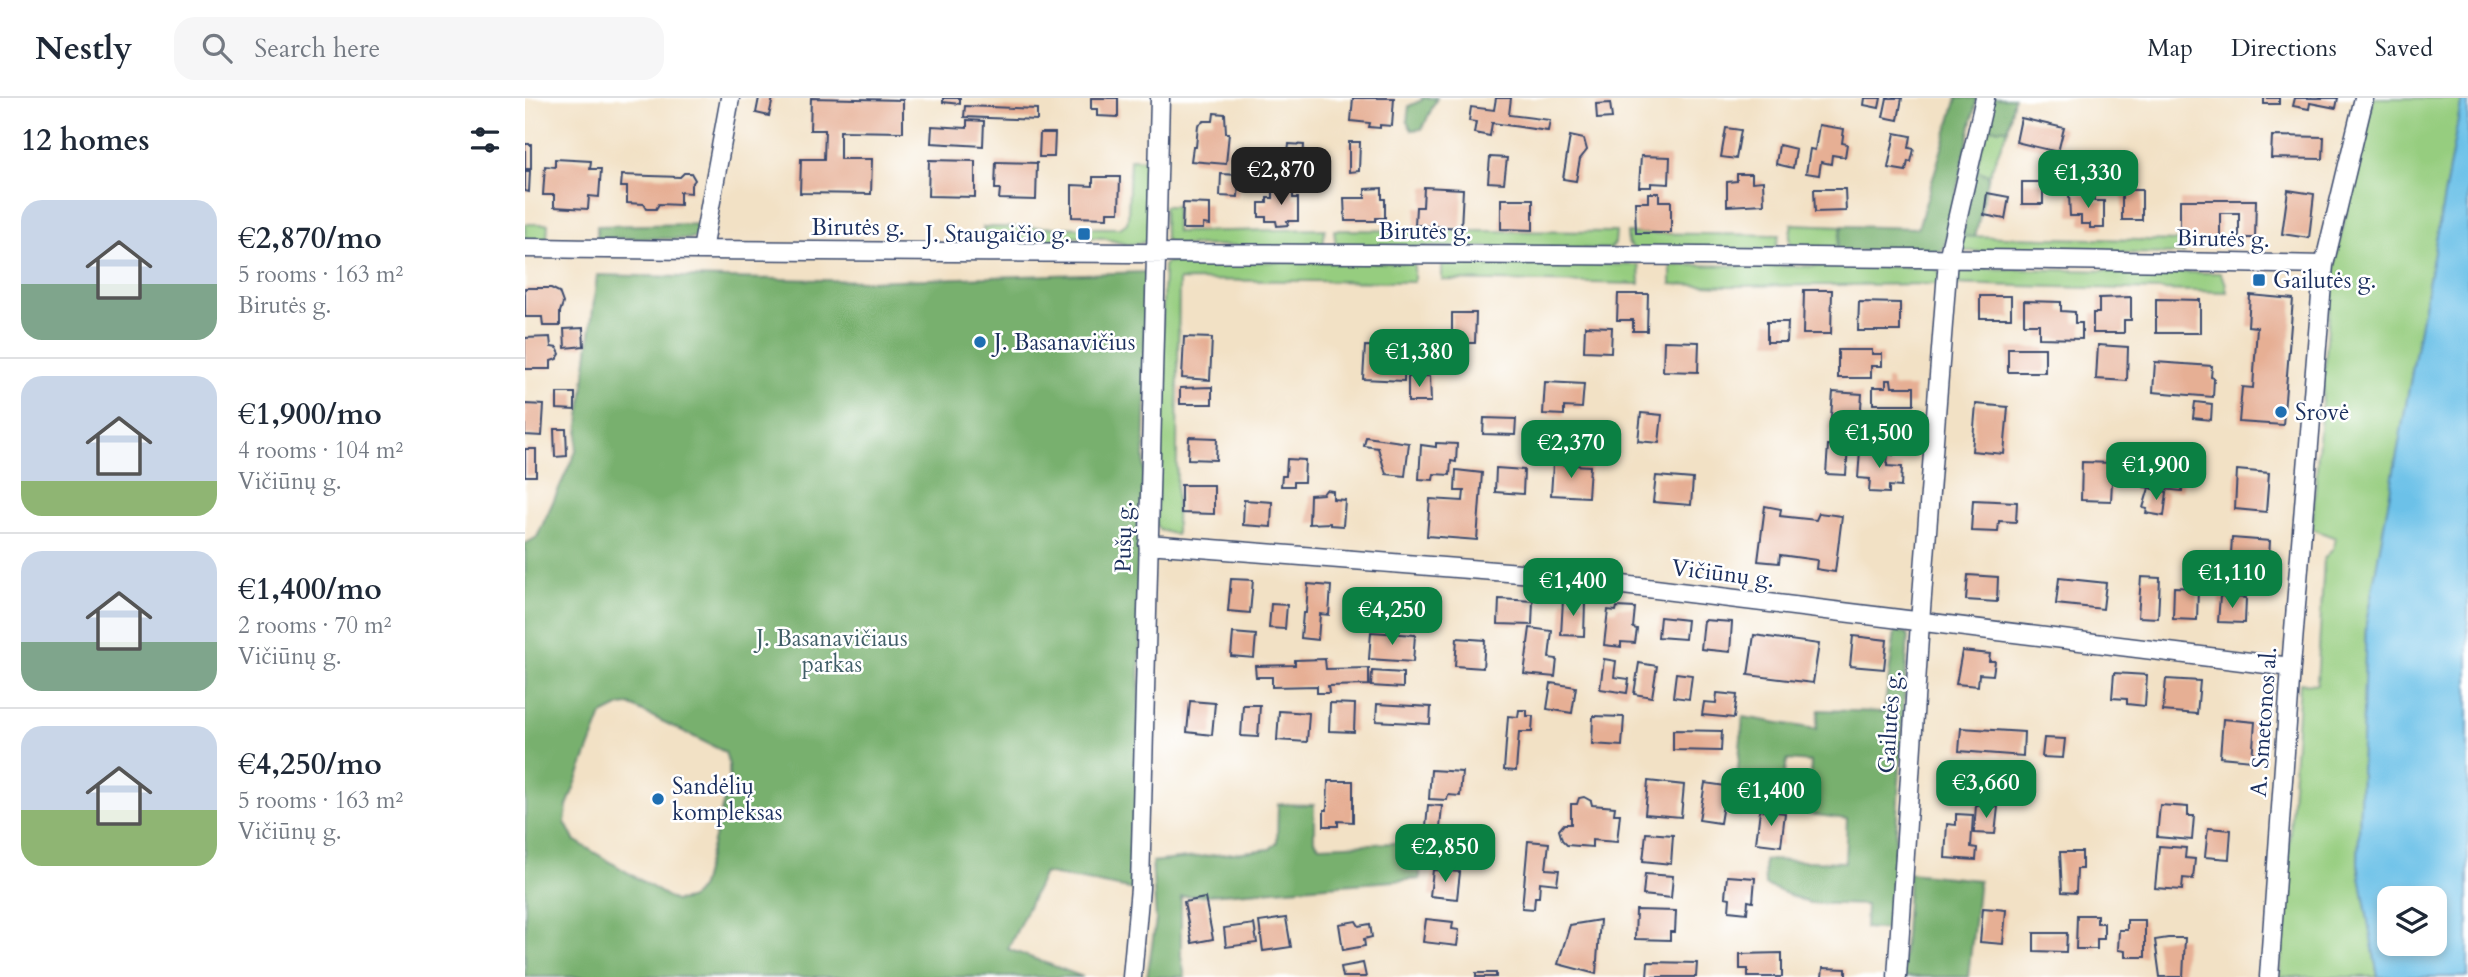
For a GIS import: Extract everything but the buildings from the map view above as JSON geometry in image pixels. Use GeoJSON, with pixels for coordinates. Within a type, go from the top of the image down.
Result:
{"type":"FeatureCollection","features":[{"type":"Feature","properties":{"kind":"street"},"geometry":{"type":"LineString","coordinates":[[702,250],[730,98]]}},
{"type":"Feature","properties":{"kind":"street","name":"Pušų g."},"geometry":{"type":"LineString","coordinates":[[1132,977],[1140,888],[1160,98]]}},
{"type":"Feature","properties":{"kind":"street","name":"Gailutės g."},"geometry":{"type":"LineString","coordinates":[[1897,977],[1920,622],[1948,259],[1985,98]]}},
{"type":"Feature","properties":{"kind":"street","name":"A. Smetonos al."},"geometry":{"type":"LineString","coordinates":[[2269,977],[2324,265],[2364,98]]}},
{"type":"Feature","properties":{"kind":"street","name":"Birutės g."},"geometry":{"type":"LineString","coordinates":[[525,248],[1948,259],[2324,265]]}},
{"type":"Feature","properties":{"kind":"street","name":"Vičiūnų g."},"geometry":{"type":"LineString","coordinates":[[1147,544],[1533,574],[2291,667]]}},
{"type":"Feature","properties":{"kind":"green space"},"geometry":{"type":"Polygon","coordinates":[[[1422,98],[1437,98],[1422,129],[1412,130],[1407,122],[1409,106],[1422,98]]]}},
{"type":"Feature","properties":{"kind":"green space"},"geometry":{"type":"Polygon","coordinates":[[[1957,98],[1977,98],[1944,248],[1940,251],[1836,251],[1842,226],[1918,228],[1957,98]]]}},
{"type":"Feature","properties":{"kind":"green space"},"geometry":{"type":"Polygon","coordinates":[[[1993,98],[2014,98],[2008,129],[1986,128],[1993,98]]]}},
{"type":"Feature","properties":{"kind":"green space"},"geometry":{"type":"Polygon","coordinates":[[[2373,98],[2462,98],[2366,624],[2358,864],[2378,977],[2280,977],[2300,683],[2317,684],[2324,559],[2333,549],[2336,538],[2312,529],[2330,301],[2336,259],[2373,98]]]}},
{"type":"Feature","properties":{"kind":"green space"},"geometry":{"type":"Polygon","coordinates":[[[1986,128],[2008,129],[1989,175],[1976,170],[1986,128]]]}},
{"type":"Feature","properties":{"kind":"green space"},"geometry":{"type":"Polygon","coordinates":[[[1130,159],[1150,160],[1148,239],[1145,242],[1128,245],[1103,238],[1068,237],[1041,244],[986,244],[983,227],[1120,228],[1127,223],[1128,217],[1130,159]]]}},
{"type":"Feature","properties":{"kind":"green space"},"geometry":{"type":"Polygon","coordinates":[[[1976,170],[1989,175],[1975,237],[1962,236],[1976,170]]]}},
{"type":"Feature","properties":{"kind":"green space"},"geometry":{"type":"Polygon","coordinates":[[[1164,206],[1176,206],[1176,232],[1325,229],[1323,247],[1172,245],[1165,239],[1164,206]]]}},
{"type":"Feature","properties":{"kind":"green space"},"geometry":{"type":"Polygon","coordinates":[[[525,224],[548,224],[547,239],[525,239],[525,224]]]}},
{"type":"Feature","properties":{"kind":"green space"},"geometry":{"type":"Polygon","coordinates":[[[694,224],[701,227],[695,237],[689,239],[597,238],[597,226],[694,224]]]}},
{"type":"Feature","properties":{"kind":"green space"},"geometry":{"type":"Polygon","coordinates":[[[1792,224],[1842,226],[1836,251],[1792,250],[1789,239],[1792,224]]]}},
{"type":"Feature","properties":{"kind":"green space"},"geometry":{"type":"Polygon","coordinates":[[[1334,230],[1616,232],[1615,243],[1610,249],[1336,246],[1334,230]]]}},
{"type":"Feature","properties":{"kind":"green space"},"geometry":{"type":"Polygon","coordinates":[[[1627,233],[1779,235],[1775,250],[1634,249],[1628,243],[1627,233]]]}},
{"type":"Feature","properties":{"kind":"green space"},"geometry":{"type":"Polygon","coordinates":[[[1962,236],[2183,241],[2184,254],[1964,251],[1961,247],[1962,236]]]}},
{"type":"Feature","properties":{"kind":"green space"},"geometry":{"type":"Polygon","coordinates":[[[1167,262],[1414,263],[1414,282],[1179,280],[1176,535],[1160,530],[1156,525],[1164,266],[1167,262]]]}},
{"type":"Feature","properties":{"kind":"green space"},"geometry":{"type":"Polygon","coordinates":[[[1442,263],[1639,265],[1640,284],[1442,280],[1442,263]]]}},
{"type":"Feature","properties":{"kind":"green space"},"geometry":{"type":"Polygon","coordinates":[[[1671,265],[1934,267],[1940,273],[1940,284],[1671,284],[1671,265]]]}},
{"type":"Feature","properties":{"kind":"green space"},"geometry":{"type":"Polygon","coordinates":[[[1955,269],[2220,273],[2227,292],[1951,284],[1955,269]]]}},
{"type":"Feature","properties":{"kind":"green space","name":"J. Basanavičiaus parkas"},"geometry":{"type":"Polygon","coordinates":[[[1146,272],[1148,289],[1135,890],[1044,873],[1008,949],[1083,977],[525,977],[525,544],[537,537],[576,451],[597,275],[867,281],[1146,272]],[[629,705],[620,706],[602,715],[567,806],[565,822],[574,840],[675,901],[691,898],[701,886],[729,782],[729,765],[725,752],[629,705]]]}},
{"type":"Feature","properties":{"kind":"green space"},"geometry":{"type":"Polygon","coordinates":[[[1895,631],[1906,633],[1908,637],[1890,930],[1865,928],[1866,905],[1809,903],[1765,885],[1764,860],[1845,862],[1847,819],[1808,814],[1811,762],[1787,760],[1783,784],[1737,779],[1743,717],[1816,729],[1819,710],[1884,712],[1895,631]]]}},
{"type":"Feature","properties":{"kind":"green space"},"geometry":{"type":"Polygon","coordinates":[[[1278,804],[1314,805],[1314,840],[1319,846],[1421,842],[1420,879],[1181,897],[1181,956],[1185,977],[1147,977],[1156,920],[1152,862],[1270,849],[1277,842],[1278,804]]]}},
{"type":"Feature","properties":{"kind":"green space"},"geometry":{"type":"Polygon","coordinates":[[[1909,873],[1979,880],[1968,977],[1902,977],[1909,873]]]}},
{"type":"Feature","properties":{"kind":"water"},"geometry":{"type":"Polygon","coordinates":[[[2462,98],[2468,98],[2468,977],[2378,977],[2358,864],[2366,624],[2462,98]]]}},
{"type":"Feature","properties":{"kind":"place","name":"J. Staugaičio g."},"geometry":{"type":"Point","coordinates":[1084,234]}},
{"type":"Feature","properties":{"kind":"place","name":"Gailutės g."},"geometry":{"type":"Point","coordinates":[2259,280]}},
{"type":"Feature","properties":{"kind":"place","name":"J. Basanavičius"},"geometry":{"type":"Point","coordinates":[980,342]}},
{"type":"Feature","properties":{"kind":"place","name":"Srovė"},"geometry":{"type":"Point","coordinates":[2281,412]}},
{"type":"Feature","properties":{"kind":"place","name":"Sandėlių kompleksas"},"geometry":{"type":"Point","coordinates":[658,799]}}]}
